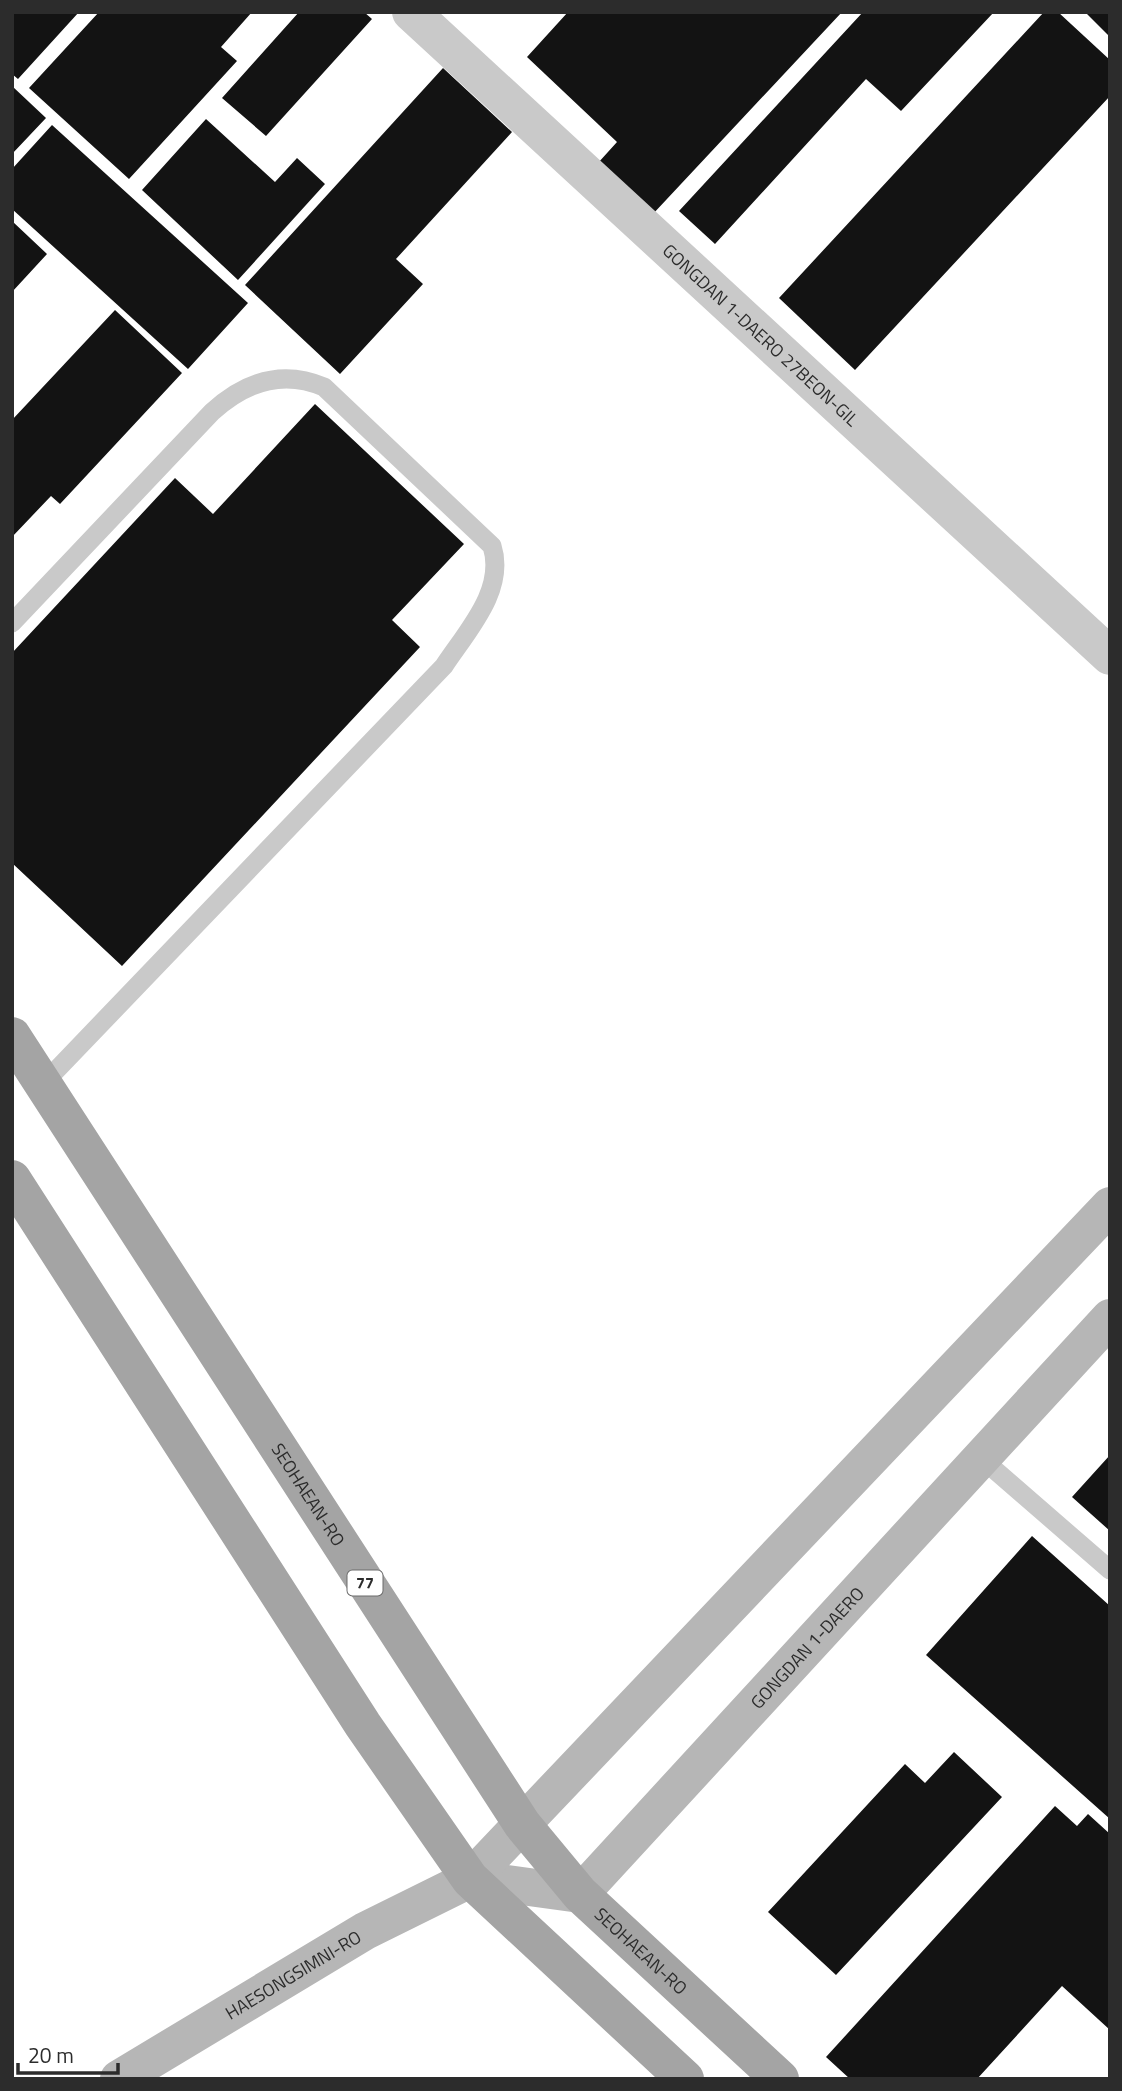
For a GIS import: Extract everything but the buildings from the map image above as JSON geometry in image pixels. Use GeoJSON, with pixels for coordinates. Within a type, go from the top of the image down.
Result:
{"type":"FeatureCollection","features":[{"type":"Feature","properties":{"kind":"main road","name":"SEOHAEAN-RO"},"geometry":{"type":"LineString","coordinates":[[12,1036],[522,1824],[580,1894],[780,2079]]}},
{"type":"Feature","properties":{"kind":"main road"},"geometry":{"type":"LineString","coordinates":[[12,1179],[363,1725],[470,1879],[685,2079]]}},
{"type":"Feature","properties":{"kind":"main road"},"geometry":{"type":"LineString","coordinates":[[470,1879],[1110,1206]]}},
{"type":"Feature","properties":{"kind":"main road","name":"GONGDAN 1-DAERO"},"geometry":{"type":"LineString","coordinates":[[580,1894],[1110,1318]]}},
{"type":"Feature","properties":{"kind":"main road"},"geometry":{"type":"LineString","coordinates":[[470,1879],[580,1894]]}},
{"type":"Feature","properties":{"kind":"main road","name":"HAESONGSIMNI-RO"},"geometry":{"type":"LineString","coordinates":[[119,2079],[365,1931],[470,1879]]}},
{"type":"Feature","properties":{"kind":"street","name":"GONGDAN 1-DAERO 27BEON-GIL"},"geometry":{"type":"LineString","coordinates":[[411,12],[1110,656]]}},
{"type":"Feature","properties":{"kind":"lane"},"geometry":{"type":"LineString","coordinates":[[12,623],[212,412],[230,396],[264,380],[309,380],[324,387],[492,546],[496,557],[492,588],[444,666],[43,1084]]}},
{"type":"Feature","properties":{"kind":"lane"},"geometry":{"type":"LineString","coordinates":[[981,1458],[1110,1570]]}}]}
